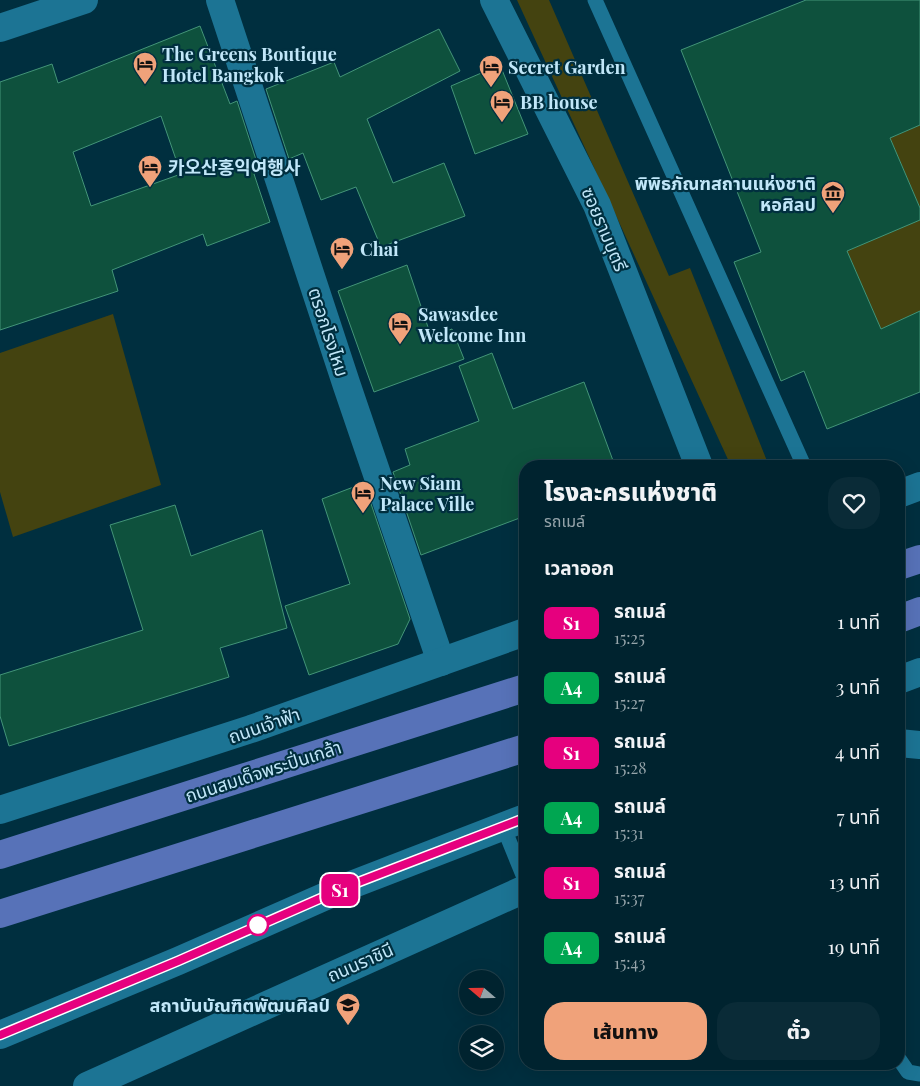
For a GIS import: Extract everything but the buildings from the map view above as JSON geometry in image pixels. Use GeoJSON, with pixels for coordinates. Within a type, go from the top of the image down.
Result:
{"type":"FeatureCollection","features":[{"type":"Feature","properties":{"kind":"main road"},"geometry":{"type":"LineString","coordinates":[[905,564],[920,559]]}},
{"type":"Feature","properties":{"kind":"main road"},"geometry":{"type":"LineString","coordinates":[[905,617],[920,611]]}},
{"type":"Feature","properties":{"kind":"main road","name":"ถนนสมเด็จพระปิ่นเกล้า"},"geometry":{"type":"LineString","coordinates":[[0,855],[519,690]]}},
{"type":"Feature","properties":{"kind":"main road"},"geometry":{"type":"LineString","coordinates":[[0,914],[519,750]]}},
{"type":"Feature","properties":{"kind":"street"},"geometry":{"type":"LineString","coordinates":[[0,28],[84,0]]}},
{"type":"Feature","properties":{"kind":"street","name":"ตรอกโรงไหม"},"geometry":{"type":"LineString","coordinates":[[220,0],[347,386],[441,662]]}},
{"type":"Feature","properties":{"kind":"street","name":"ซอยรามบุตรี"},"geometry":{"type":"LineString","coordinates":[[494,0],[597,205],[697,460]]}},
{"type":"Feature","properties":{"kind":"street"},"geometry":{"type":"LineString","coordinates":[[905,492],[920,486]]}},
{"type":"Feature","properties":{"kind":"street","name":"ถนนเจ้าฟ้า"},"geometry":{"type":"LineString","coordinates":[[0,810],[251,729],[519,634]]}},
{"type":"Feature","properties":{"kind":"street"},"geometry":{"type":"LineString","coordinates":[[905,678],[920,672]]}},
{"type":"Feature","properties":{"kind":"street"},"geometry":{"type":"LineString","coordinates":[[905,744],[920,745]]}},
{"type":"Feature","properties":{"kind":"street"},"geometry":{"type":"LineString","coordinates":[[0,1035],[178,961],[351,885],[514,822]]}},
{"type":"Feature","properties":{"kind":"street","name":"ถนนราชินี"},"geometry":{"type":"LineString","coordinates":[[104,1083],[519,892]]}},
{"type":"Feature","properties":{"kind":"lane"},"geometry":{"type":"LineString","coordinates":[[595,0],[801,460]]}},
{"type":"Feature","properties":{"kind":"lane"},"geometry":{"type":"LineString","coordinates":[[514,822],[519,848]]}},
{"type":"Feature","properties":{"kind":"lane"},"geometry":{"type":"LineString","coordinates":[[905,1068],[908,1072],[920,1074]]}},
{"type":"Feature","properties":{"kind":"shaded area"},"geometry":{"type":"Polygon","coordinates":[[[517,0],[549,0],[669,276],[690,268],[767,460],[728,460],[517,0]]]}},
{"type":"Feature","properties":{"kind":"shaded area"},"geometry":{"type":"Polygon","coordinates":[[[920,125],[920,208],[890,138],[920,125]]]}},
{"type":"Feature","properties":{"kind":"shaded area"},"geometry":{"type":"Polygon","coordinates":[[[920,219],[920,311],[881,329],[847,251],[920,219]]]}},
{"type":"Feature","properties":{"kind":"shaded area"},"geometry":{"type":"Polygon","coordinates":[[[113,314],[161,485],[13,537],[0,492],[0,353],[113,314]]]}},
{"type":"Feature","properties":{"kind":"bus line","name":"S1"},"geometry":{"type":"LineString","coordinates":[[0,1035],[178,961],[351,885],[519,820]]}},
{"type":"Feature","properties":{"kind":"place","name":"The Greens Boutique Hotel Bangkok"},"geometry":{"type":"Point","coordinates":[145,85]}},
{"type":"Feature","properties":{"kind":"place","name":"Secret Garden"},"geometry":{"type":"Point","coordinates":[491,88]}},
{"type":"Feature","properties":{"kind":"place","name":"BB house"},"geometry":{"type":"Point","coordinates":[502,123]}},
{"type":"Feature","properties":{"kind":"place","name":"카오산홍익여행사"},"geometry":{"type":"Point","coordinates":[150,188]}},
{"type":"Feature","properties":{"kind":"place","name":"พิพิธภัณฑสถานแห่งชาติ หอศิลป"},"geometry":{"type":"Point","coordinates":[833,214]}},
{"type":"Feature","properties":{"kind":"place","name":"Chai"},"geometry":{"type":"Point","coordinates":[342,270]}},
{"type":"Feature","properties":{"kind":"place","name":"Sawasdee Welcome Inn"},"geometry":{"type":"Point","coordinates":[400,345]}},
{"type":"Feature","properties":{"kind":"place","name":"New Siam Palace Ville"},"geometry":{"type":"Point","coordinates":[363,514]}},
{"type":"Feature","properties":{"kind":"place","name":"สถาบันบัณฑิตพัฒนศิลป์"},"geometry":{"type":"Point","coordinates":[348,1026]}}]}
